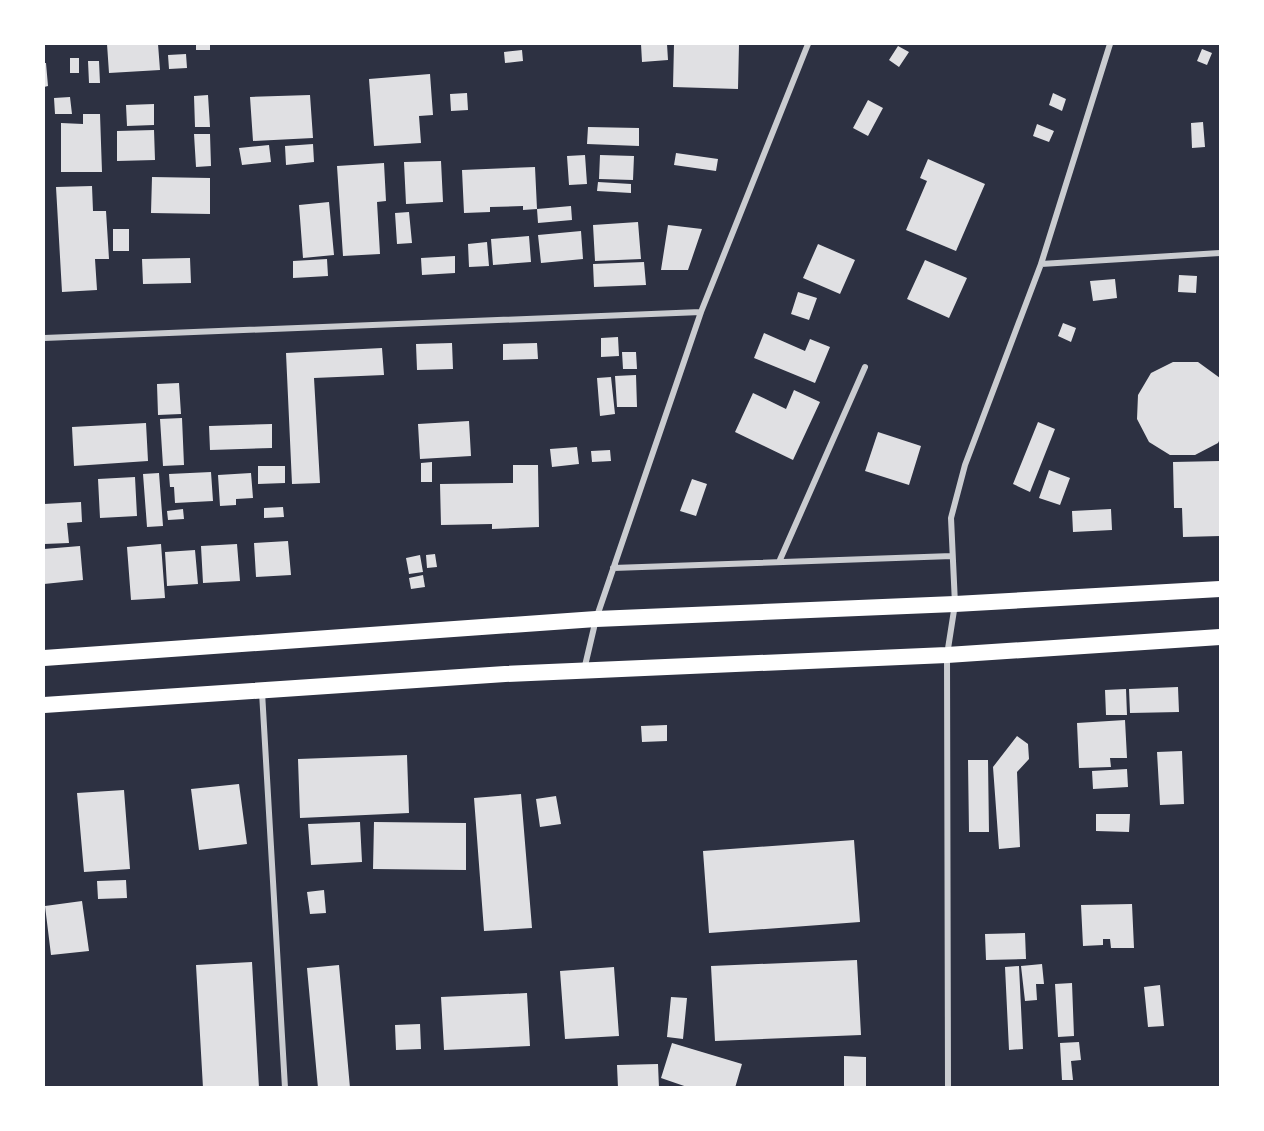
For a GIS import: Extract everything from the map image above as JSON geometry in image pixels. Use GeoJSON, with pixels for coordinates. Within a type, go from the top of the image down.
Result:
{"type":"FeatureCollection","features":[{"type":"Feature","properties":{"kind":"highway"},"geometry":{"type":"LineString","coordinates":[[44,658],[596,620],[955,604],[1221,589]]}},
{"type":"Feature","properties":{"kind":"highway"},"geometry":{"type":"LineString","coordinates":[[44,705],[505,674],[947,655],[1221,637]]}},
{"type":"Feature","properties":{"kind":"street"},"geometry":{"type":"LineString","coordinates":[[584,671],[596,620],[701,312],[808,44]]}},
{"type":"Feature","properties":{"kind":"street"},"geometry":{"type":"LineString","coordinates":[[948,1088],[947,655],[955,604],[951,518],[965,465],[1041,264],[1110,44]]}},
{"type":"Feature","properties":{"kind":"street"},"geometry":{"type":"LineString","coordinates":[[1041,264],[1221,253]]}},
{"type":"Feature","properties":{"kind":"street"},"geometry":{"type":"LineString","coordinates":[[44,338],[701,312]]}},
{"type":"Feature","properties":{"kind":"street"},"geometry":{"type":"LineString","coordinates":[[779,562],[865,367]]}},
{"type":"Feature","properties":{"kind":"street"},"geometry":{"type":"LineString","coordinates":[[613,568],[952,556]]}},
{"type":"Feature","properties":{"kind":"street"},"geometry":{"type":"LineString","coordinates":[[262,692],[285,1088]]}},
{"type":"Feature","properties":{"kind":"building"},"geometry":{"type":"Polygon","coordinates":[[[107,44],[158,44],[160,70],[109,73],[107,44]]]}},
{"type":"Feature","properties":{"kind":"building"},"geometry":{"type":"Polygon","coordinates":[[[196,44],[210,44],[210,50],[196,50],[196,44]]]}},
{"type":"Feature","properties":{"kind":"building"},"geometry":{"type":"Polygon","coordinates":[[[641,44],[667,44],[668,60],[642,62],[641,44]]]}},
{"type":"Feature","properties":{"kind":"building"},"geometry":{"type":"Polygon","coordinates":[[[674,44],[739,44],[738,89],[673,87],[674,44]]]}},
{"type":"Feature","properties":{"kind":"building"},"geometry":{"type":"Polygon","coordinates":[[[898,46],[909,52],[899,67],[889,60],[898,46]]]}},
{"type":"Feature","properties":{"kind":"building"},"geometry":{"type":"Polygon","coordinates":[[[1202,49],[1212,53],[1207,65],[1197,61],[1202,49]]]}},
{"type":"Feature","properties":{"kind":"building"},"geometry":{"type":"Polygon","coordinates":[[[522,50],[523,61],[505,63],[504,52],[522,50]]]}},
{"type":"Feature","properties":{"kind":"building"},"geometry":{"type":"Polygon","coordinates":[[[186,54],[187,68],[169,69],[168,55],[186,54]]]}},
{"type":"Feature","properties":{"kind":"building"},"geometry":{"type":"Polygon","coordinates":[[[70,58],[79,58],[79,73],[70,73],[70,58]]]}},
{"type":"Feature","properties":{"kind":"building"},"geometry":{"type":"Polygon","coordinates":[[[88,61],[99,61],[100,83],[89,83],[88,61]]]}},
{"type":"Feature","properties":{"kind":"building"},"geometry":{"type":"Polygon","coordinates":[[[44,63],[46,63],[48,86],[44,87],[44,63]]]}},
{"type":"Feature","properties":{"kind":"building"},"geometry":{"type":"Polygon","coordinates":[[[430,74],[433,115],[419,116],[421,143],[374,146],[369,79],[430,74]]]}},
{"type":"Feature","properties":{"kind":"building"},"geometry":{"type":"Polygon","coordinates":[[[467,93],[468,110],[451,111],[450,94],[467,93]]]}},
{"type":"Feature","properties":{"kind":"building"},"geometry":{"type":"Polygon","coordinates":[[[1053,93],[1066,99],[1062,111],[1049,105],[1053,93]]]}},
{"type":"Feature","properties":{"kind":"building"},"geometry":{"type":"Polygon","coordinates":[[[208,95],[210,127],[195,127],[194,96],[208,95]]]}},
{"type":"Feature","properties":{"kind":"building"},"geometry":{"type":"Polygon","coordinates":[[[310,95],[313,138],[253,141],[250,97],[310,95]]]}},
{"type":"Feature","properties":{"kind":"building"},"geometry":{"type":"Polygon","coordinates":[[[70,97],[72,114],[55,114],[54,98],[70,97]]]}},
{"type":"Feature","properties":{"kind":"building"},"geometry":{"type":"Polygon","coordinates":[[[868,100],[883,108],[868,136],[853,128],[868,100]]]}},
{"type":"Feature","properties":{"kind":"building"},"geometry":{"type":"Polygon","coordinates":[[[154,104],[154,125],[127,126],[126,105],[154,104]]]}},
{"type":"Feature","properties":{"kind":"building"},"geometry":{"type":"Polygon","coordinates":[[[83,114],[100,114],[102,172],[61,172],[61,123],[83,124],[83,114]]]}},
{"type":"Feature","properties":{"kind":"building"},"geometry":{"type":"Polygon","coordinates":[[[1203,122],[1205,147],[1192,148],[1191,123],[1203,122]]]}},
{"type":"Feature","properties":{"kind":"building"},"geometry":{"type":"Polygon","coordinates":[[[1037,124],[1054,131],[1049,142],[1033,136],[1037,124]]]}},
{"type":"Feature","properties":{"kind":"building"},"geometry":{"type":"Polygon","coordinates":[[[588,127],[639,128],[639,146],[587,144],[588,127]]]}},
{"type":"Feature","properties":{"kind":"building"},"geometry":{"type":"Polygon","coordinates":[[[154,130],[155,160],[117,161],[117,131],[154,130]]]}},
{"type":"Feature","properties":{"kind":"building"},"geometry":{"type":"Polygon","coordinates":[[[194,134],[210,134],[211,166],[196,167],[194,134]]]}},
{"type":"Feature","properties":{"kind":"building"},"geometry":{"type":"Polygon","coordinates":[[[313,144],[314,162],[286,165],[285,146],[313,144]]]}},
{"type":"Feature","properties":{"kind":"building"},"geometry":{"type":"Polygon","coordinates":[[[269,145],[271,162],[242,165],[239,148],[269,145]]]}},
{"type":"Feature","properties":{"kind":"building"},"geometry":{"type":"Polygon","coordinates":[[[676,153],[718,159],[716,171],[674,165],[676,153]]]}},
{"type":"Feature","properties":{"kind":"building"},"geometry":{"type":"Polygon","coordinates":[[[585,155],[587,184],[569,185],[567,156],[585,155]]]}},
{"type":"Feature","properties":{"kind":"building"},"geometry":{"type":"Polygon","coordinates":[[[600,155],[634,156],[633,180],[599,179],[600,155]]]}},
{"type":"Feature","properties":{"kind":"building"},"geometry":{"type":"Polygon","coordinates":[[[928,159],[985,184],[956,251],[906,230],[927,181],[920,178],[928,159]]]}},
{"type":"Feature","properties":{"kind":"building"},"geometry":{"type":"Polygon","coordinates":[[[441,161],[443,202],[406,204],[404,162],[441,161]]]}},
{"type":"Feature","properties":{"kind":"building"},"geometry":{"type":"Polygon","coordinates":[[[384,163],[386,201],[377,202],[380,254],[343,256],[337,166],[384,163]]]}},
{"type":"Feature","properties":{"kind":"building"},"geometry":{"type":"Polygon","coordinates":[[[535,167],[537,209],[523,210],[523,206],[490,207],[490,212],[464,213],[462,170],[535,167]]]}},
{"type":"Feature","properties":{"kind":"building"},"geometry":{"type":"Polygon","coordinates":[[[152,177],[210,178],[210,214],[151,213],[152,177]]]}},
{"type":"Feature","properties":{"kind":"building"},"geometry":{"type":"Polygon","coordinates":[[[598,182],[631,184],[631,193],[597,191],[598,182]]]}},
{"type":"Feature","properties":{"kind":"building"},"geometry":{"type":"Polygon","coordinates":[[[92,186],[93,211],[106,211],[109,259],[95,259],[97,290],[62,292],[56,187],[92,186]]]}},
{"type":"Feature","properties":{"kind":"building"},"geometry":{"type":"Polygon","coordinates":[[[329,202],[334,255],[303,258],[299,205],[329,202]]]}},
{"type":"Feature","properties":{"kind":"building"},"geometry":{"type":"Polygon","coordinates":[[[571,206],[572,220],[538,223],[537,209],[571,206]]]}},
{"type":"Feature","properties":{"kind":"building"},"geometry":{"type":"Polygon","coordinates":[[[409,212],[412,243],[397,244],[395,213],[409,212]]]}},
{"type":"Feature","properties":{"kind":"building"},"geometry":{"type":"Polygon","coordinates":[[[638,222],[641,259],[595,261],[593,225],[638,222]]]}},
{"type":"Feature","properties":{"kind":"building"},"geometry":{"type":"Polygon","coordinates":[[[668,225],[702,229],[688,270],[661,270],[668,225]]]}},
{"type":"Feature","properties":{"kind":"building"},"geometry":{"type":"Polygon","coordinates":[[[113,229],[129,229],[129,251],[113,251],[113,229]]]}},
{"type":"Feature","properties":{"kind":"building"},"geometry":{"type":"Polygon","coordinates":[[[581,231],[583,259],[541,263],[538,235],[581,231]]]}},
{"type":"Feature","properties":{"kind":"building"},"geometry":{"type":"Polygon","coordinates":[[[529,236],[531,262],[493,265],[491,239],[529,236]]]}},
{"type":"Feature","properties":{"kind":"building"},"geometry":{"type":"Polygon","coordinates":[[[487,242],[489,266],[469,267],[468,244],[487,242]]]}},
{"type":"Feature","properties":{"kind":"building"},"geometry":{"type":"Polygon","coordinates":[[[818,244],[855,260],[840,294],[803,278],[818,244]]]}},
{"type":"Feature","properties":{"kind":"building"},"geometry":{"type":"Polygon","coordinates":[[[455,256],[455,273],[422,275],[421,258],[455,256]]]}},
{"type":"Feature","properties":{"kind":"building"},"geometry":{"type":"Polygon","coordinates":[[[190,258],[191,283],[143,284],[142,259],[190,258]]]}},
{"type":"Feature","properties":{"kind":"building"},"geometry":{"type":"Polygon","coordinates":[[[327,259],[328,276],[293,278],[293,261],[327,259]]]}},
{"type":"Feature","properties":{"kind":"building"},"geometry":{"type":"Polygon","coordinates":[[[925,260],[967,278],[949,318],[907,299],[925,260]]]}},
{"type":"Feature","properties":{"kind":"building"},"geometry":{"type":"Polygon","coordinates":[[[644,262],[646,285],[594,287],[593,264],[644,262]]]}},
{"type":"Feature","properties":{"kind":"building"},"geometry":{"type":"Polygon","coordinates":[[[1179,275],[1197,276],[1196,293],[1178,292],[1179,275]]]}},
{"type":"Feature","properties":{"kind":"building"},"geometry":{"type":"Polygon","coordinates":[[[1115,279],[1117,298],[1093,301],[1090,281],[1115,279]]]}},
{"type":"Feature","properties":{"kind":"building"},"geometry":{"type":"Polygon","coordinates":[[[798,292],[817,298],[809,320],[791,314],[798,292]]]}},
{"type":"Feature","properties":{"kind":"building"},"geometry":{"type":"Polygon","coordinates":[[[1063,323],[1076,328],[1071,342],[1058,336],[1063,323]]]}},
{"type":"Feature","properties":{"kind":"building"},"geometry":{"type":"Polygon","coordinates":[[[764,333],[805,351],[810,339],[830,347],[815,383],[754,358],[764,333]]]}},
{"type":"Feature","properties":{"kind":"building"},"geometry":{"type":"Polygon","coordinates":[[[618,337],[619,356],[601,357],[601,338],[618,337]]]}},
{"type":"Feature","properties":{"kind":"building"},"geometry":{"type":"Polygon","coordinates":[[[452,343],[453,369],[417,370],[416,344],[452,343]]]}},
{"type":"Feature","properties":{"kind":"building"},"geometry":{"type":"Polygon","coordinates":[[[537,343],[538,359],[503,360],[503,344],[537,343]]]}},
{"type":"Feature","properties":{"kind":"building"},"geometry":{"type":"Polygon","coordinates":[[[382,348],[384,375],[314,378],[320,483],[292,484],[286,353],[382,348]]]}},
{"type":"Feature","properties":{"kind":"building"},"geometry":{"type":"Polygon","coordinates":[[[622,352],[636,352],[637,369],[623,369],[622,352]]]}},
{"type":"Feature","properties":{"kind":"building"},"geometry":{"type":"Polygon","coordinates":[[[1173,362],[1198,362],[1220,378],[1220,439],[1218,443],[1195,455],[1170,455],[1149,442],[1137,419],[1138,395],[1151,373],[1173,362]]]}},
{"type":"Feature","properties":{"kind":"building"},"geometry":{"type":"Polygon","coordinates":[[[636,375],[637,407],[617,407],[615,376],[636,375]]]}},
{"type":"Feature","properties":{"kind":"building"},"geometry":{"type":"Polygon","coordinates":[[[611,377],[615,414],[600,416],[597,378],[611,377]]]}},
{"type":"Feature","properties":{"kind":"building"},"geometry":{"type":"Polygon","coordinates":[[[179,383],[181,414],[158,415],[157,384],[179,383]]]}},
{"type":"Feature","properties":{"kind":"building"},"geometry":{"type":"Polygon","coordinates":[[[794,390],[820,402],[793,460],[735,432],[753,393],[786,409],[794,390]]]}},
{"type":"Feature","properties":{"kind":"building"},"geometry":{"type":"Polygon","coordinates":[[[182,418],[184,465],[163,466],[160,419],[182,418]]]}},
{"type":"Feature","properties":{"kind":"building"},"geometry":{"type":"Polygon","coordinates":[[[469,421],[471,456],[420,459],[418,424],[469,421]]]}},
{"type":"Feature","properties":{"kind":"building"},"geometry":{"type":"Polygon","coordinates":[[[1038,422],[1055,429],[1030,492],[1013,484],[1038,422]]]}},
{"type":"Feature","properties":{"kind":"building"},"geometry":{"type":"Polygon","coordinates":[[[146,423],[148,461],[74,466],[72,427],[146,423]]]}},
{"type":"Feature","properties":{"kind":"building"},"geometry":{"type":"Polygon","coordinates":[[[272,424],[272,448],[210,450],[209,426],[272,424]]]}},
{"type":"Feature","properties":{"kind":"building"},"geometry":{"type":"Polygon","coordinates":[[[878,432],[921,446],[909,485],[865,471],[878,432]]]}},
{"type":"Feature","properties":{"kind":"building"},"geometry":{"type":"Polygon","coordinates":[[[577,447],[579,464],[552,467],[550,449],[577,447]]]}},
{"type":"Feature","properties":{"kind":"building"},"geometry":{"type":"Polygon","coordinates":[[[610,450],[611,461],[592,462],[591,451],[610,450]]]}},
{"type":"Feature","properties":{"kind":"building"},"geometry":{"type":"Polygon","coordinates":[[[1220,461],[1220,536],[1183,537],[1182,508],[1174,508],[1173,462],[1220,461]]]}},
{"type":"Feature","properties":{"kind":"building"},"geometry":{"type":"Polygon","coordinates":[[[432,462],[432,482],[421,482],[421,463],[432,462]]]}},
{"type":"Feature","properties":{"kind":"building"},"geometry":{"type":"Polygon","coordinates":[[[513,465],[538,465],[539,527],[492,529],[492,524],[441,525],[440,484],[513,483],[513,465]]]}},
{"type":"Feature","properties":{"kind":"building"},"geometry":{"type":"Polygon","coordinates":[[[258,466],[285,466],[285,483],[258,484],[258,466]]]}},
{"type":"Feature","properties":{"kind":"building"},"geometry":{"type":"Polygon","coordinates":[[[1049,470],[1070,478],[1060,505],[1039,498],[1049,470]]]}},
{"type":"Feature","properties":{"kind":"building"},"geometry":{"type":"Polygon","coordinates":[[[211,472],[213,501],[175,503],[174,487],[170,487],[169,474],[211,472]]]}},
{"type":"Feature","properties":{"kind":"building"},"geometry":{"type":"Polygon","coordinates":[[[159,473],[163,526],[147,527],[143,474],[159,473]]]}},
{"type":"Feature","properties":{"kind":"building"},"geometry":{"type":"Polygon","coordinates":[[[251,473],[253,498],[236,499],[236,505],[220,506],[218,475],[251,473]]]}},
{"type":"Feature","properties":{"kind":"building"},"geometry":{"type":"Polygon","coordinates":[[[135,477],[137,516],[100,518],[98,479],[135,477]]]}},
{"type":"Feature","properties":{"kind":"building"},"geometry":{"type":"Polygon","coordinates":[[[692,479],[707,484],[696,516],[680,511],[692,479]]]}},
{"type":"Feature","properties":{"kind":"building"},"geometry":{"type":"Polygon","coordinates":[[[81,502],[82,522],[67,523],[69,543],[44,544],[44,504],[81,502]]]}},
{"type":"Feature","properties":{"kind":"building"},"geometry":{"type":"Polygon","coordinates":[[[283,507],[284,517],[264,518],[264,508],[283,507]]]}},
{"type":"Feature","properties":{"kind":"building"},"geometry":{"type":"Polygon","coordinates":[[[183,509],[184,519],[168,520],[167,511],[183,509]]]}},
{"type":"Feature","properties":{"kind":"building"},"geometry":{"type":"Polygon","coordinates":[[[1111,509],[1112,530],[1073,532],[1072,511],[1111,509]]]}},
{"type":"Feature","properties":{"kind":"building"},"geometry":{"type":"Polygon","coordinates":[[[288,541],[291,575],[256,577],[254,543],[288,541]]]}},
{"type":"Feature","properties":{"kind":"building"},"geometry":{"type":"Polygon","coordinates":[[[161,544],[165,598],[131,600],[127,547],[161,544]]]}},
{"type":"Feature","properties":{"kind":"building"},"geometry":{"type":"Polygon","coordinates":[[[237,544],[240,581],[203,583],[201,546],[237,544]]]}},
{"type":"Feature","properties":{"kind":"building"},"geometry":{"type":"Polygon","coordinates":[[[80,546],[83,580],[44,584],[44,549],[80,546]]]}},
{"type":"Feature","properties":{"kind":"building"},"geometry":{"type":"Polygon","coordinates":[[[195,550],[198,584],[167,586],[165,552],[195,550]]]}},
{"type":"Feature","properties":{"kind":"building"},"geometry":{"type":"Polygon","coordinates":[[[435,554],[437,567],[427,568],[426,555],[435,554]]]}},
{"type":"Feature","properties":{"kind":"building"},"geometry":{"type":"Polygon","coordinates":[[[420,555],[423,572],[409,574],[406,558],[420,555]]]}},
{"type":"Feature","properties":{"kind":"building"},"geometry":{"type":"Polygon","coordinates":[[[423,575],[425,587],[411,589],[409,578],[423,575]]]}},
{"type":"Feature","properties":{"kind":"building"},"geometry":{"type":"Polygon","coordinates":[[[1178,687],[1179,712],[1130,713],[1129,689],[1178,687]]]}},
{"type":"Feature","properties":{"kind":"building"},"geometry":{"type":"Polygon","coordinates":[[[1126,689],[1127,715],[1106,715],[1105,690],[1126,689]]]}},
{"type":"Feature","properties":{"kind":"building"},"geometry":{"type":"Polygon","coordinates":[[[1125,720],[1127,758],[1110,758],[1111,767],[1079,768],[1077,723],[1125,720]]]}},
{"type":"Feature","properties":{"kind":"building"},"geometry":{"type":"Polygon","coordinates":[[[667,725],[667,741],[642,742],[641,726],[667,725]]]}},
{"type":"Feature","properties":{"kind":"building"},"geometry":{"type":"Polygon","coordinates":[[[1017,736],[1028,744],[1029,759],[1017,772],[1020,847],[999,849],[993,767],[1017,736]]]}},
{"type":"Feature","properties":{"kind":"building"},"geometry":{"type":"Polygon","coordinates":[[[1182,751],[1184,804],[1160,805],[1157,752],[1182,751]]]}},
{"type":"Feature","properties":{"kind":"building"},"geometry":{"type":"Polygon","coordinates":[[[407,755],[409,813],[300,818],[298,759],[407,755]]]}},
{"type":"Feature","properties":{"kind":"building"},"geometry":{"type":"Polygon","coordinates":[[[968,760],[988,760],[989,832],[969,832],[968,760]]]}},
{"type":"Feature","properties":{"kind":"building"},"geometry":{"type":"Polygon","coordinates":[[[1127,769],[1128,787],[1093,789],[1092,771],[1127,769]]]}},
{"type":"Feature","properties":{"kind":"building"},"geometry":{"type":"Polygon","coordinates":[[[239,784],[247,844],[199,850],[191,789],[239,784]]]}},
{"type":"Feature","properties":{"kind":"building"},"geometry":{"type":"Polygon","coordinates":[[[124,790],[130,869],[84,872],[77,793],[124,790]]]}},
{"type":"Feature","properties":{"kind":"building"},"geometry":{"type":"Polygon","coordinates":[[[521,794],[532,928],[484,931],[474,798],[521,794]]]}},
{"type":"Feature","properties":{"kind":"building"},"geometry":{"type":"Polygon","coordinates":[[[556,796],[561,824],[540,827],[536,799],[556,796]]]}},
{"type":"Feature","properties":{"kind":"building"},"geometry":{"type":"Polygon","coordinates":[[[1096,814],[1130,814],[1129,832],[1096,831],[1096,814]]]}},
{"type":"Feature","properties":{"kind":"building"},"geometry":{"type":"Polygon","coordinates":[[[360,822],[362,862],[311,865],[308,824],[360,822]]]}},
{"type":"Feature","properties":{"kind":"building"},"geometry":{"type":"Polygon","coordinates":[[[374,822],[466,823],[466,870],[373,869],[374,822]]]}},
{"type":"Feature","properties":{"kind":"building"},"geometry":{"type":"Polygon","coordinates":[[[854,840],[860,922],[709,933],[703,851],[854,840]]]}},
{"type":"Feature","properties":{"kind":"building"},"geometry":{"type":"Polygon","coordinates":[[[126,880],[127,898],[98,899],[97,881],[126,880]]]}},
{"type":"Feature","properties":{"kind":"building"},"geometry":{"type":"Polygon","coordinates":[[[324,890],[326,913],[310,914],[307,892],[324,890]]]}},
{"type":"Feature","properties":{"kind":"building"},"geometry":{"type":"Polygon","coordinates":[[[82,901],[89,951],[51,955],[45,906],[82,901]]]}},
{"type":"Feature","properties":{"kind":"building"},"geometry":{"type":"Polygon","coordinates":[[[1132,904],[1134,948],[1111,948],[1110,939],[1103,939],[1103,945],[1083,946],[1081,905],[1132,904]]]}},
{"type":"Feature","properties":{"kind":"building"},"geometry":{"type":"Polygon","coordinates":[[[1025,933],[1026,959],[986,960],[985,934],[1025,933]]]}},
{"type":"Feature","properties":{"kind":"building"},"geometry":{"type":"Polygon","coordinates":[[[857,960],[861,1035],[715,1041],[711,966],[857,960]]]}},
{"type":"Feature","properties":{"kind":"building"},"geometry":{"type":"Polygon","coordinates":[[[252,962],[259,1088],[203,1088],[196,965],[252,962]]]}},
{"type":"Feature","properties":{"kind":"building"},"geometry":{"type":"Polygon","coordinates":[[[1042,964],[1044,984],[1036,984],[1037,1000],[1025,1001],[1021,966],[1042,964]]]}},
{"type":"Feature","properties":{"kind":"building"},"geometry":{"type":"Polygon","coordinates":[[[339,965],[350,1088],[318,1088],[307,968],[339,965]]]}},
{"type":"Feature","properties":{"kind":"building"},"geometry":{"type":"Polygon","coordinates":[[[1019,966],[1023,1049],[1009,1050],[1005,967],[1019,966]]]}},
{"type":"Feature","properties":{"kind":"building"},"geometry":{"type":"Polygon","coordinates":[[[614,967],[619,1036],[565,1039],[560,971],[614,967]]]}},
{"type":"Feature","properties":{"kind":"building"},"geometry":{"type":"Polygon","coordinates":[[[1072,983],[1074,1036],[1058,1037],[1055,984],[1072,983]]]}},
{"type":"Feature","properties":{"kind":"building"},"geometry":{"type":"Polygon","coordinates":[[[1160,985],[1164,1026],[1148,1027],[1144,987],[1160,985]]]}},
{"type":"Feature","properties":{"kind":"building"},"geometry":{"type":"Polygon","coordinates":[[[527,993],[530,1046],[444,1050],[441,997],[527,993]]]}},
{"type":"Feature","properties":{"kind":"building"},"geometry":{"type":"Polygon","coordinates":[[[671,997],[687,998],[683,1039],[667,1037],[671,997]]]}},
{"type":"Feature","properties":{"kind":"building"},"geometry":{"type":"Polygon","coordinates":[[[420,1024],[421,1049],[396,1050],[395,1025],[420,1024]]]}},
{"type":"Feature","properties":{"kind":"building"},"geometry":{"type":"Polygon","coordinates":[[[1079,1042],[1081,1060],[1071,1061],[1073,1080],[1062,1080],[1060,1043],[1079,1042]]]}},
{"type":"Feature","properties":{"kind":"building"},"geometry":{"type":"Polygon","coordinates":[[[672,1043],[742,1064],[735,1088],[690,1088],[661,1078],[672,1043]]]}},
{"type":"Feature","properties":{"kind":"building"},"geometry":{"type":"Polygon","coordinates":[[[844,1056],[866,1057],[866,1088],[844,1088],[844,1056]]]}},
{"type":"Feature","properties":{"kind":"building"},"geometry":{"type":"Polygon","coordinates":[[[658,1064],[659,1088],[618,1088],[617,1065],[658,1064]]]}}]}
